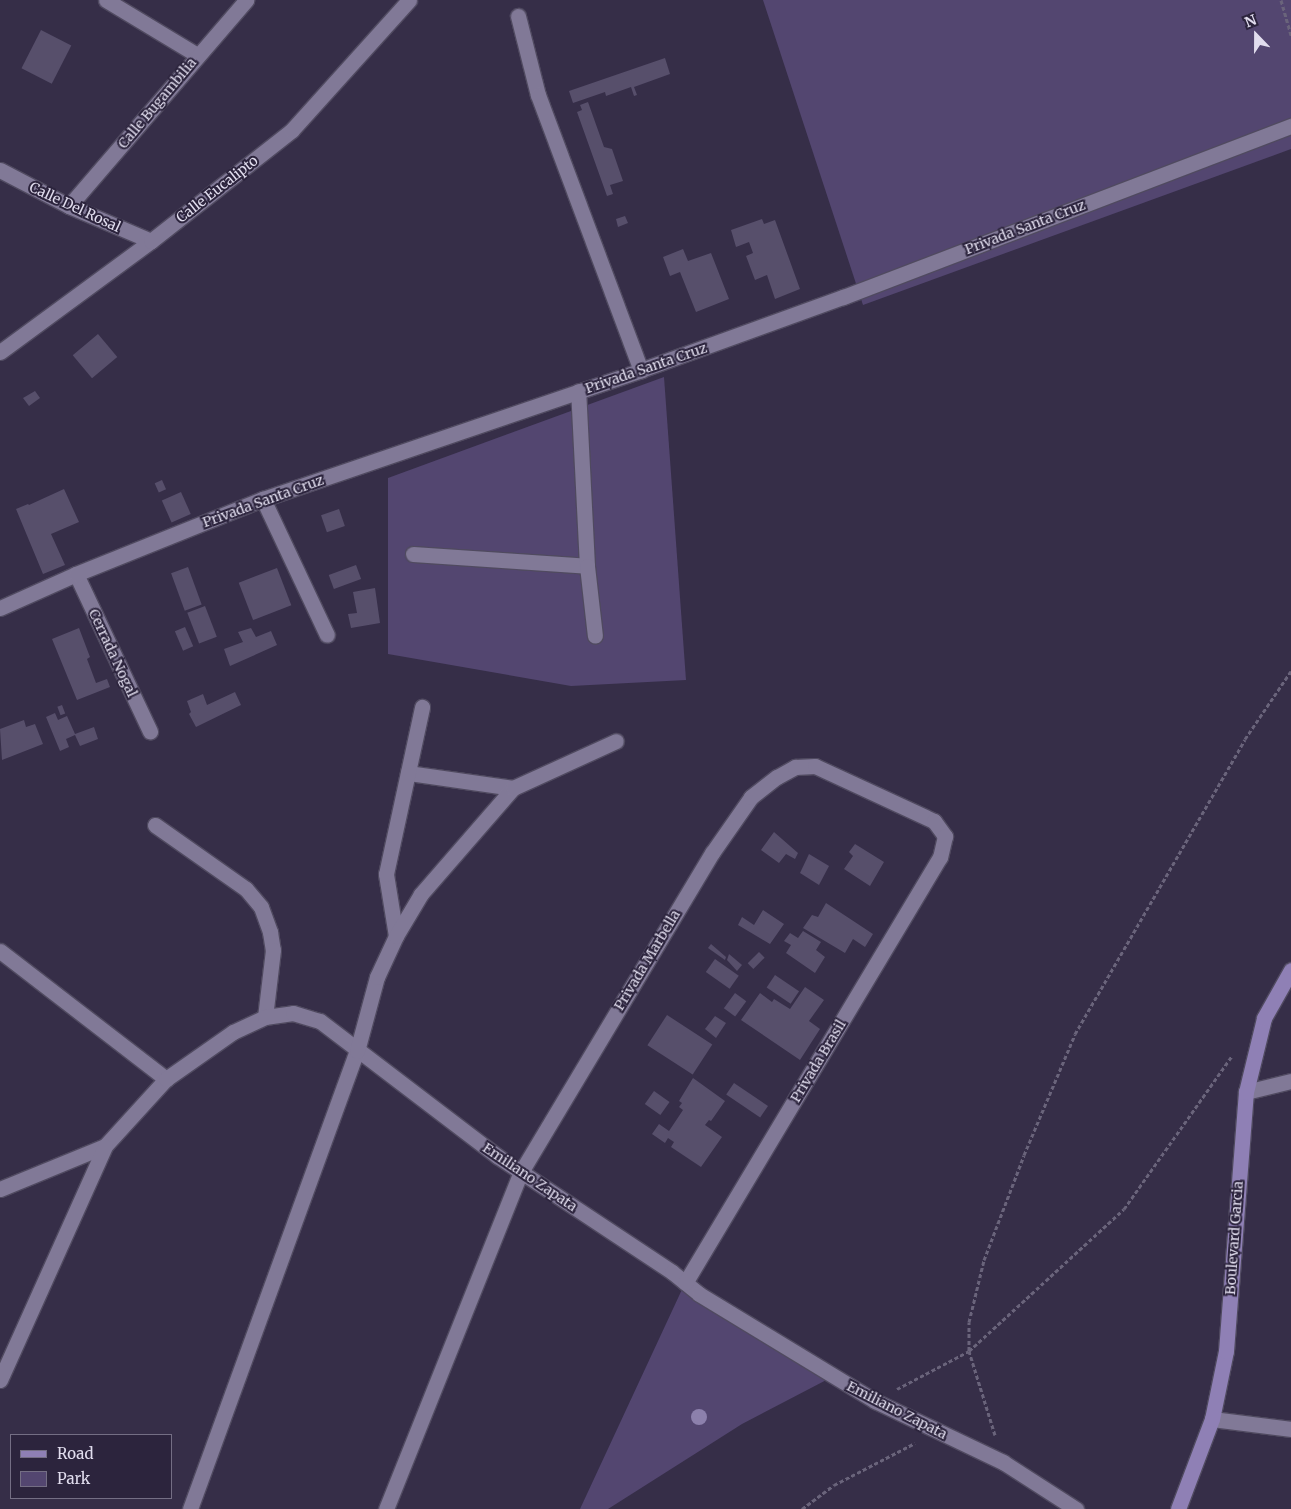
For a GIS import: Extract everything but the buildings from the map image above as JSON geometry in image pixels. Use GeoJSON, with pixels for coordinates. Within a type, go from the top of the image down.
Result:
{"type":"FeatureCollection","features":[{"type":"Feature","properties":{"kind":"main road","name":"Boulevard Garcia"},"geometry":{"type":"LineString","coordinates":[[1178,1509],[1212,1419],[1226,1351],[1246,1092],[1264,1018],[1291,970]]}},
{"type":"Feature","properties":{"kind":"street"},"geometry":{"type":"LineString","coordinates":[[106,0],[197,55]]}},
{"type":"Feature","properties":{"kind":"street","name":"Calle Bugambilia"},"geometry":{"type":"LineString","coordinates":[[69,206],[246,0]]}},
{"type":"Feature","properties":{"kind":"street","name":"Calle Eucalipto"},"geometry":{"type":"LineString","coordinates":[[0,352],[151,241],[292,130],[409,0]]}},
{"type":"Feature","properties":{"kind":"street"},"geometry":{"type":"LineString","coordinates":[[518,16],[538,95],[641,370]]}},
{"type":"Feature","properties":{"kind":"street","name":"Privada Santa Cruz"},"geometry":{"type":"LineString","coordinates":[[0,608],[76,574],[263,499],[641,370],[843,297],[1291,126]]}},
{"type":"Feature","properties":{"kind":"street","name":"Calle Del Rosal"},"geometry":{"type":"LineString","coordinates":[[0,170],[69,206],[151,241]]}},
{"type":"Feature","properties":{"kind":"street"},"geometry":{"type":"LineString","coordinates":[[578,391],[587,566],[595,636]]}},
{"type":"Feature","properties":{"kind":"street"},"geometry":{"type":"LineString","coordinates":[[263,499],[327,635]]}},
{"type":"Feature","properties":{"kind":"street"},"geometry":{"type":"LineString","coordinates":[[413,554],[587,566]]}},
{"type":"Feature","properties":{"kind":"street","name":"Cerrada Nogal"},"geometry":{"type":"LineString","coordinates":[[76,574],[150,731]]}},
{"type":"Feature","properties":{"kind":"street"},"geometry":{"type":"LineString","coordinates":[[396,936],[386,874],[422,707]]}},
{"type":"Feature","properties":{"kind":"street"},"geometry":{"type":"LineString","coordinates":[[190,1509],[357,1051],[377,977],[396,936],[421,894],[513,788],[616,741]]}},
{"type":"Feature","properties":{"kind":"street","name":"Privada Marbella"},"geometry":{"type":"LineString","coordinates":[[386,1509],[521,1172],[712,853],[751,797],[777,777],[795,768],[815,766],[934,821],[945,836]]}},
{"type":"Feature","properties":{"kind":"street"},"geometry":{"type":"LineString","coordinates":[[408,773],[513,788]]}},
{"type":"Feature","properties":{"kind":"street"},"geometry":{"type":"LineString","coordinates":[[155,825],[246,889],[261,907],[270,932],[273,950],[265,1017]]}},
{"type":"Feature","properties":{"kind":"street","name":"Privada Brasil"},"geometry":{"type":"LineString","coordinates":[[685,1283],[940,857],[945,836]]}},
{"type":"Feature","properties":{"kind":"street"},"geometry":{"type":"LineString","coordinates":[[0,951],[166,1079]]}},
{"type":"Feature","properties":{"kind":"street","name":"Emiliano Zapata"},"geometry":{"type":"LineString","coordinates":[[0,1189],[105,1146],[166,1079],[233,1032],[265,1017],[293,1013],[320,1021],[357,1051],[521,1172],[699,1294],[875,1401],[1002,1462],[1076,1509]]}},
{"type":"Feature","properties":{"kind":"street"},"geometry":{"type":"LineString","coordinates":[[1246,1092],[1291,1081]]}},
{"type":"Feature","properties":{"kind":"street"},"geometry":{"type":"LineString","coordinates":[[0,1380],[105,1146]]}},
{"type":"Feature","properties":{"kind":"street"},"geometry":{"type":"LineString","coordinates":[[1212,1419],[1291,1429]]}},
{"type":"Feature","properties":{"kind":"path"},"geometry":{"type":"LineString","coordinates":[[1281,0],[1291,36]]}},
{"type":"Feature","properties":{"kind":"path"},"geometry":{"type":"LineString","coordinates":[[1002,1462],[969,1351],[969,1322],[984,1260],[1024,1155],[1075,1034],[1245,739],[1291,671]]}},
{"type":"Feature","properties":{"kind":"path"},"geometry":{"type":"LineString","coordinates":[[875,1401],[969,1351],[1124,1209],[1237,1048]]}},
{"type":"Feature","properties":{"kind":"path"},"geometry":{"type":"LineString","coordinates":[[802,1509],[834,1485],[939,1432]]}},
{"type":"Feature","properties":{"kind":"green space"},"geometry":{"type":"Polygon","coordinates":[[[763,0],[1291,0],[1291,149],[863,305],[763,0]]]}},
{"type":"Feature","properties":{"kind":"green space"},"geometry":{"type":"Polygon","coordinates":[[[664,377],[686,680],[571,686],[388,654],[388,478],[664,377]]]}},
{"type":"Feature","properties":{"kind":"green space"},"geometry":{"type":"Polygon","coordinates":[[[685,1283],[834,1376],[742,1424],[608,1509],[580,1509],[685,1283]]]}}]}
